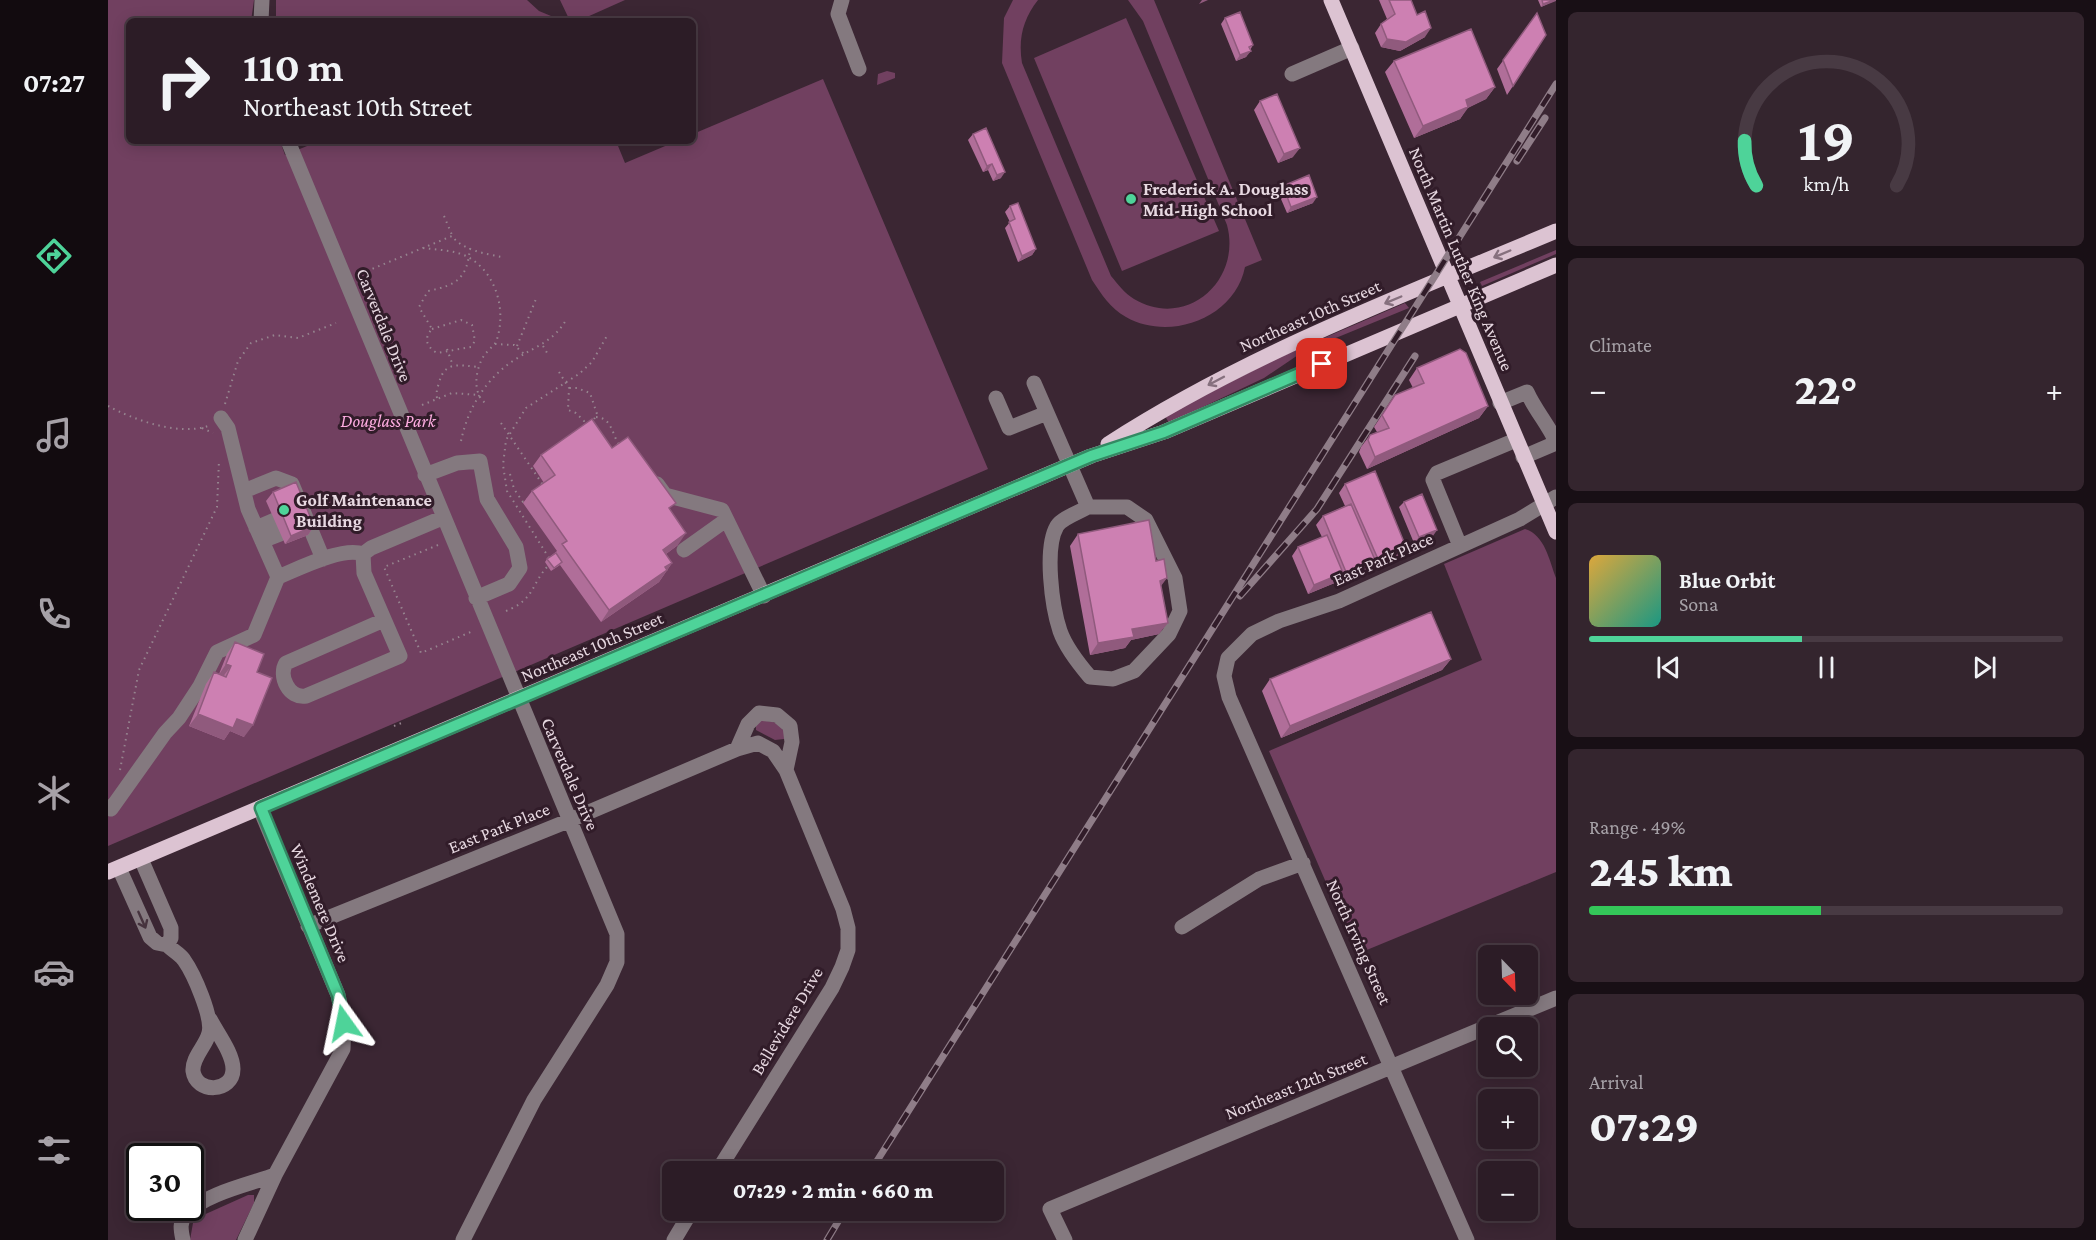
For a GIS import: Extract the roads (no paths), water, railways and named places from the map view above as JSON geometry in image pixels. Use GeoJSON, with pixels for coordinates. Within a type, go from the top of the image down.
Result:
{"type":"FeatureCollection","features":[{"type":"Feature","properties":{"kind":"main road","name":"North Martin Luther King Avenue"},"geometry":{"type":"LineString","coordinates":[[1331,0],[1523,457],[1550,501],[1556,532]]}},
{"type":"Feature","properties":{"kind":"main road","name":"Northeast 10th Street"},"geometry":{"type":"LineString","coordinates":[[1091,456],[1157,413],[1260,358],[1556,231]]}},
{"type":"Feature","properties":{"kind":"main road","name":"Northeast 10th Street"},"geometry":{"type":"LineString","coordinates":[[114,870],[1091,456],[1164,432],[1556,265]]}},
{"type":"Feature","properties":{"kind":"street"},"geometry":{"type":"LineString","coordinates":[[261,18],[262,0]]}},
{"type":"Feature","properties":{"kind":"street"},"geometry":{"type":"LineString","coordinates":[[842,0],[838,14],[859,69]]}},
{"type":"Feature","properties":{"kind":"street"},"geometry":{"type":"LineString","coordinates":[[1292,74],[1352,48]]}},
{"type":"Feature","properties":{"kind":"street","name":"Carverdale Drive"},"geometry":{"type":"LineString","coordinates":[[289,144],[442,518],[617,934],[617,962],[608,985],[534,1100],[463,1240]]}},
{"type":"Feature","properties":{"kind":"street"},"geometry":{"type":"LineString","coordinates":[[1034,382],[1088,507]]}},
{"type":"Feature","properties":{"kind":"street"},"geometry":{"type":"LineString","coordinates":[[1500,403],[1527,392],[1534,407],[1547,422],[1556,443],[1523,457]]}},
{"type":"Feature","properties":{"kind":"street"},"geometry":{"type":"LineString","coordinates":[[996,398],[1009,428],[1047,413]]}},
{"type":"Feature","properties":{"kind":"street"},"geometry":{"type":"LineString","coordinates":[[221,418],[228,428],[244,491],[259,535],[278,577]]}},
{"type":"Feature","properties":{"kind":"street"},"geometry":{"type":"LineString","coordinates":[[1460,546],[1433,480],[1437,473],[1516,440]]}},
{"type":"Feature","properties":{"kind":"street"},"geometry":{"type":"LineString","coordinates":[[425,475],[457,463],[480,461],[487,499],[519,554],[520,568],[514,579],[476,598]]}},
{"type":"Feature","properties":{"kind":"street"},"geometry":{"type":"LineString","coordinates":[[645,467],[665,495],[722,510],[734,538],[744,550],[764,596]]}},
{"type":"Feature","properties":{"kind":"street"},"geometry":{"type":"LineString","coordinates":[[244,491],[276,478],[292,484],[323,559]]}},
{"type":"Feature","properties":{"kind":"street","name":"East Park Place"},"geometry":{"type":"LineString","coordinates":[[1228,658],[1252,634],[1279,621],[1339,601],[1520,519],[1550,501]]}},
{"type":"Feature","properties":{"kind":"street"},"geometry":{"type":"LineString","coordinates":[[1088,507],[1127,507],[1146,520],[1175,578],[1180,611],[1169,634],[1134,671],[1113,679],[1090,677],[1075,660],[1060,632],[1052,591],[1052,542],[1058,524],[1088,507]]}},
{"type":"Feature","properties":{"kind":"street"},"geometry":{"type":"LineString","coordinates":[[363,554],[371,548],[442,518]]}},
{"type":"Feature","properties":{"kind":"street"},"geometry":{"type":"LineString","coordinates":[[684,550],[726,520]]}},
{"type":"Feature","properties":{"kind":"street"},"geometry":{"type":"LineString","coordinates":[[259,535],[278,527]]}},
{"type":"Feature","properties":{"kind":"street"},"geometry":{"type":"LineString","coordinates":[[108,807],[111,809],[165,733],[179,718],[200,686],[217,652],[254,635],[278,577],[323,559],[356,551],[363,554]]}},
{"type":"Feature","properties":{"kind":"street"},"geometry":{"type":"LineString","coordinates":[[363,554],[364,573],[400,656],[306,696],[296,696],[290,691],[283,675],[286,663],[384,620]]}},
{"type":"Feature","properties":{"kind":"street","name":"North Irving Street"},"geometry":{"type":"LineString","coordinates":[[1228,658],[1224,676],[1228,697],[1467,1240]]}},
{"type":"Feature","properties":{"kind":"street"},"geometry":{"type":"LineString","coordinates":[[737,749],[748,724],[759,713],[777,715],[790,726],[792,742],[786,770]]}},
{"type":"Feature","properties":{"kind":"street","name":"East Park Place"},"geometry":{"type":"LineString","coordinates":[[308,926],[568,821],[737,749],[758,743],[773,751],[786,770]]}},
{"type":"Feature","properties":{"kind":"street","name":"Bellevidere Drive"},"geometry":{"type":"LineString","coordinates":[[724,1161],[832,988],[848,950],[848,928],[843,909],[786,770]]}},
{"type":"Feature","properties":{"kind":"street","name":"Windemere Drive"},"geometry":{"type":"LineString","coordinates":[[245,1240],[275,1175],[344,1049],[344,1023],[338,995],[261,808]]}},
{"type":"Feature","properties":{"kind":"street"},"geometry":{"type":"LineString","coordinates":[[141,859],[171,928],[171,938],[167,945]]}},
{"type":"Feature","properties":{"kind":"street"},"geometry":{"type":"LineString","coordinates":[[1182,927],[1258,879],[1303,863]]}},
{"type":"Feature","properties":{"kind":"street"},"geometry":{"type":"LineString","coordinates":[[114,870],[150,937],[157,944],[167,945],[184,959],[210,1019]]}},
{"type":"Feature","properties":{"kind":"street","name":"Northeast 12th Street"},"geometry":{"type":"LineString","coordinates":[[1065,1240],[1050,1209],[1556,998]]}},
{"type":"Feature","properties":{"kind":"street"},"geometry":{"type":"LineString","coordinates":[[183,1240],[180,1227],[185,1214],[208,1199],[275,1175]]}},
{"type":"Feature","properties":{"kind":"street"},"geometry":{"type":"LineString","coordinates":[[674,1240],[685,1221]]}},
{"type":"Feature","properties":{"kind":"railway"},"geometry":{"type":"LineString","coordinates":[[877,1161],[1556,84]]}},
{"type":"Feature","properties":{"kind":"railway"},"geometry":{"type":"LineString","coordinates":[[1517,161],[1545,118]]}},
{"type":"Feature","properties":{"kind":"railway"},"geometry":{"type":"LineString","coordinates":[[1240,596],[1317,509],[1415,356]]}},
{"type":"Feature","properties":{"kind":"railway"},"geometry":{"type":"LineString","coordinates":[[827,1240],[838,1221]]}},
{"type":"Feature","properties":{"kind":"place","name":"Frederick A. Douglass Mid-High School"},"geometry":{"type":"Point","coordinates":[1131,199]}},
{"type":"Feature","properties":{"kind":"place","name":"Golf Maintenance Building"},"geometry":{"type":"Point","coordinates":[284,510]}},
{"type":"Feature","properties":{"kind":"park label","name":"Douglass Park"},"geometry":{"type":"Point","coordinates":[388,421]}}]}
